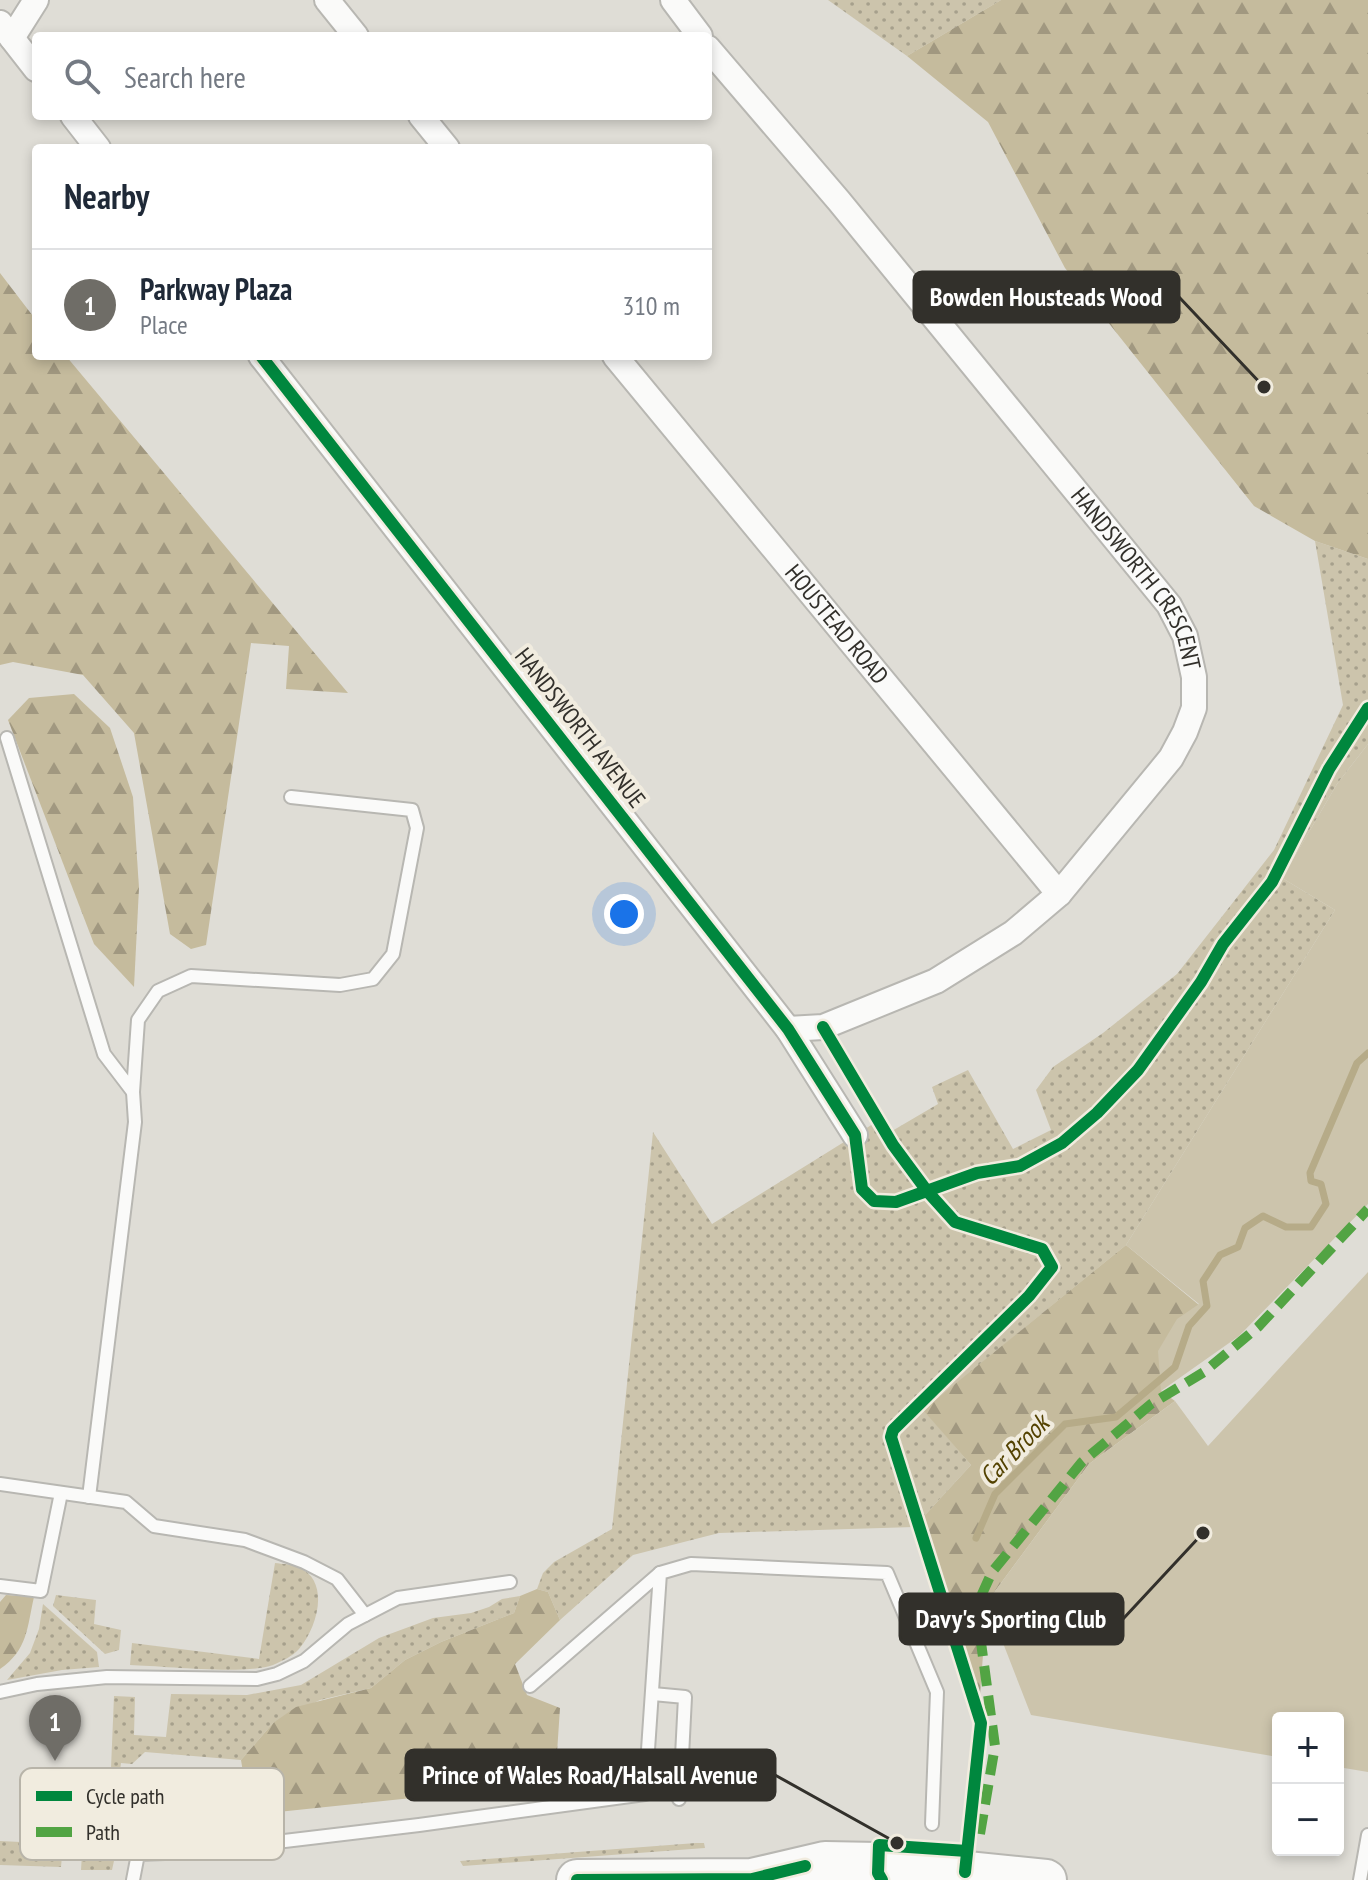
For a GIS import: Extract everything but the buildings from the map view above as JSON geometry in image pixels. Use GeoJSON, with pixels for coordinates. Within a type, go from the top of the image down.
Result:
{"type":"FeatureCollection","features":[{"type":"Feature","properties":{"kind":"highway"},"geometry":{"type":"LineString","coordinates":[[577,1880],[754,1880],[825,1862],[878,1863],[972,1876],[1046,1880]]}},
{"type":"Feature","properties":{"kind":"street"},"geometry":{"type":"LineString","coordinates":[[32,64],[6,30],[36,0]]}},
{"type":"Feature","properties":{"kind":"street"},"geometry":{"type":"LineString","coordinates":[[327,0],[353,32]]}},
{"type":"Feature","properties":{"kind":"street"},"geometry":{"type":"LineString","coordinates":[[673,0],[697,32]]}},
{"type":"Feature","properties":{"kind":"street","name":"HANDSWORTH CRESCENT"},"geometry":{"type":"LineString","coordinates":[[712,53],[839,201],[1169,605],[1185,636],[1194,677],[1194,708],[1171,758],[1059,894],[1013,933],[936,981],[823,1027],[788,1029]]}},
{"type":"Feature","properties":{"kind":"street"},"geometry":{"type":"LineString","coordinates":[[76,120],[95,144]]}},
{"type":"Feature","properties":{"kind":"street"},"geometry":{"type":"LineString","coordinates":[[424,120],[444,144]]}},
{"type":"Feature","properties":{"kind":"street","name":"HANDSWORTH AVENUE"},"geometry":{"type":"LineString","coordinates":[[264,360],[788,1029],[855,1135]]}},
{"type":"Feature","properties":{"kind":"street","name":"HOUSTEAD ROAD"},"geometry":{"type":"LineString","coordinates":[[618,360],[1059,894]]}},
{"type":"Feature","properties":{"kind":"lane"},"geometry":{"type":"LineString","coordinates":[[7,738],[104,1054],[133,1092]]}},
{"type":"Feature","properties":{"kind":"lane"},"geometry":{"type":"LineString","coordinates":[[89,1497],[135,1122],[133,1092],[138,1020],[158,991],[191,976],[340,985],[373,979],[393,954],[417,828],[412,810],[291,797]]}},
{"type":"Feature","properties":{"kind":"lane"},"geometry":{"type":"LineString","coordinates":[[0,1484],[126,1502],[154,1526],[245,1540],[304,1562],[337,1579],[365,1615]]}},
{"type":"Feature","properties":{"kind":"lane"},"geometry":{"type":"LineString","coordinates":[[0,1586],[41,1591],[61,1493]]}},
{"type":"Feature","properties":{"kind":"lane"},"geometry":{"type":"LineString","coordinates":[[530,1686],[660,1573],[691,1564],[887,1573],[937,1692],[932,1824]]}},
{"type":"Feature","properties":{"kind":"lane"},"geometry":{"type":"LineString","coordinates":[[284,1841],[645,1794],[660,1573]]}},
{"type":"Feature","properties":{"kind":"lane"},"geometry":{"type":"LineString","coordinates":[[0,1692],[37,1684],[107,1677],[257,1679],[277,1674],[304,1661],[348,1624],[398,1598],[510,1582]]}},
{"type":"Feature","properties":{"kind":"lane"},"geometry":{"type":"LineString","coordinates":[[653,1694],[685,1697],[679,1799]]}},
{"type":"Feature","properties":{"kind":"lane"},"geometry":{"type":"LineString","coordinates":[[646,1777],[681,1776]]}},
{"type":"Feature","properties":{"kind":"lane"},"geometry":{"type":"LineString","coordinates":[[1360,1880],[1368,1835]]}},
{"type":"Feature","properties":{"kind":"lane"},"geometry":{"type":"LineString","coordinates":[[133,1880],[137,1860]]}},
{"type":"Feature","properties":{"kind":"shaded area"},"geometry":{"type":"Polygon","coordinates":[[[828,0],[1001,0],[907,56],[828,0]]]}},
{"type":"Feature","properties":{"kind":"shaded area"},"geometry":{"type":"Polygon","coordinates":[[[1315,541],[1368,559],[1368,744],[1337,784],[1282,878],[1335,910],[1126,1245],[924,1410],[971,1465],[914,1527],[719,1533],[633,1555],[560,1620],[548,1592],[537,1589],[543,1573],[554,1562],[612,1529],[653,1132],[712,1224],[881,1119],[892,1131],[938,1104],[932,1087],[968,1070],[1013,1149],[1051,1130],[1036,1090],[1053,1067],[1103,1033],[1177,974],[1274,850],[1343,705],[1315,541]]]}},
{"type":"Feature","properties":{"kind":"shaded area"},"geometry":{"type":"Polygon","coordinates":[[[1368,744],[1368,1204],[1239,1336],[1161,1391],[1158,1351],[1177,1319],[1199,1304],[1126,1245],[1335,910],[1282,878],[1337,784],[1368,744]]]}},
{"type":"Feature","properties":{"kind":"shaded area"},"geometry":{"type":"Polygon","coordinates":[[[1368,1272],[1368,1772],[1344,1768],[1344,1712],[1272,1712],[1272,1756],[1031,1715],[987,1602],[1089,1464],[1175,1401],[1208,1446],[1368,1272]]]}},
{"type":"Feature","properties":{"kind":"shaded area"},"geometry":{"type":"Polygon","coordinates":[[[275,1563],[297,1566],[309,1574],[318,1594],[311,1629],[294,1654],[260,1668],[130,1665],[132,1643],[259,1659],[275,1563]]]}},
{"type":"Feature","properties":{"kind":"shaded area"},"geometry":{"type":"Polygon","coordinates":[[[56,1595],[96,1600],[94,1624],[121,1630],[119,1650],[105,1654],[53,1606],[56,1595]]]}},
{"type":"Feature","properties":{"kind":"shaded area"},"geometry":{"type":"Polygon","coordinates":[[[520,1596],[514,1613],[405,1660],[371,1688],[320,1700],[273,1723],[241,1760],[145,1752],[132,1764],[121,1763],[120,1768],[111,1768],[114,1696],[135,1697],[134,1735],[166,1737],[171,1694],[247,1695],[301,1685],[379,1638],[433,1618],[471,1613],[502,1599],[520,1596]]]}},
{"type":"Feature","properties":{"kind":"shaded area"},"geometry":{"type":"Polygon","coordinates":[[[43,1604],[97,1652],[99,1667],[7,1680],[30,1653],[39,1629],[43,1604]]]}},
{"type":"Feature","properties":{"kind":"shaded area"},"geometry":{"type":"Polygon","coordinates":[[[0,1841],[20,1842],[20,1860],[62,1860],[61,1867],[0,1865],[0,1841]]]}},
{"type":"Feature","properties":{"kind":"shaded area"},"geometry":{"type":"Polygon","coordinates":[[[704,1843],[705,1848],[463,1866],[460,1861],[704,1843]]]}},
{"type":"Feature","properties":{"kind":"shaded area"},"geometry":{"type":"Polygon","coordinates":[[[82,1860],[114,1860],[112,1870],[81,1870],[82,1860]]]}},
{"type":"Feature","properties":{"kind":"green space"},"geometry":{"type":"Polygon","coordinates":[[[1001,0],[1368,0],[1368,559],[1315,541],[1254,506],[1065,268],[988,122],[907,56],[1001,0]]]}},
{"type":"Feature","properties":{"kind":"green space"},"geometry":{"type":"Polygon","coordinates":[[[0,273],[32,315],[32,360],[69,360],[348,693],[286,689],[289,646],[251,643],[206,945],[191,949],[170,934],[134,733],[83,675],[13,662],[0,665],[0,273]]]}},
{"type":"Feature","properties":{"kind":"green space"},"geometry":{"type":"Polygon","coordinates":[[[74,694],[110,728],[133,797],[139,888],[134,987],[94,944],[8,720],[29,698],[74,694]]]}},
{"type":"Feature","properties":{"kind":"green space"},"geometry":{"type":"Polygon","coordinates":[[[1126,1245],[1199,1305],[1161,1391],[1175,1401],[1089,1464],[987,1602],[978,1721],[914,1527],[971,1465],[923,1410],[1126,1245]]]}},
{"type":"Feature","properties":{"kind":"green space"},"geometry":{"type":"Polygon","coordinates":[[[537,1589],[548,1592],[560,1620],[515,1664],[527,1695],[560,1708],[555,1783],[284,1811],[284,1768],[242,1768],[241,1760],[273,1723],[296,1707],[371,1688],[405,1660],[514,1613],[520,1596],[537,1589]]]}},
{"type":"Feature","properties":{"kind":"green space"},"geometry":{"type":"Polygon","coordinates":[[[6,1595],[34,1597],[21,1646],[0,1669],[0,1602],[6,1595]]]}},
{"type":"Feature","properties":{"kind":"waterway","name":"Car Brook"},"geometry":{"type":"LineString","coordinates":[[976,1538],[995,1494],[1065,1424],[1116,1417],[1175,1367],[1189,1326],[1207,1306],[1203,1281],[1220,1255],[1238,1247],[1245,1228],[1263,1216],[1286,1227],[1311,1227],[1326,1204],[1321,1184],[1311,1181],[1310,1173],[1357,1063],[1368,1053]]}},
{"type":"Feature","properties":{"kind":"marked path"},"geometry":{"type":"LineString","coordinates":[[980,1834],[995,1746],[980,1635],[982,1594],[992,1572],[1082,1462],[1151,1404],[1204,1372],[1258,1327],[1368,1209]]}},
{"type":"Feature","properties":{"kind":"cycle path"},"geometry":{"type":"LineString","coordinates":[[264,360],[788,1029],[855,1135],[862,1189],[874,1201],[896,1202],[977,1173],[1020,1166],[1062,1143],[1097,1113],[1138,1070],[1201,982],[1223,944],[1272,882],[1329,769],[1368,708]]}},
{"type":"Feature","properties":{"kind":"cycle path"},"geometry":{"type":"LineString","coordinates":[[823,1027],[893,1145],[955,1222],[1042,1249],[1052,1267],[1029,1296],[893,1430],[891,1437],[981,1723],[965,1872]]}},
{"type":"Feature","properties":{"kind":"cycle path"},"geometry":{"type":"LineString","coordinates":[[882,1880],[878,1873],[879,1845],[967,1851]]}},
{"type":"Feature","properties":{"kind":"cycle path"},"geometry":{"type":"LineString","coordinates":[[577,1880],[752,1879],[805,1866]]}},
{"type":"Feature","properties":{"kind":"place","name":"Bowden Housteads Wood"},"geometry":{"type":"Point","coordinates":[1264,387]}},
{"type":"Feature","properties":{"kind":"place","name":"Davy's Sporting Club"},"geometry":{"type":"Point","coordinates":[1203,1533]}},
{"type":"Feature","properties":{"kind":"place","name":"Parkway Plaza"},"geometry":{"type":"Point","coordinates":[55,1761]}},
{"type":"Feature","properties":{"kind":"place","name":"Prince of Wales Road/Halsall Avenue"},"geometry":{"type":"Point","coordinates":[897,1843]}}]}
